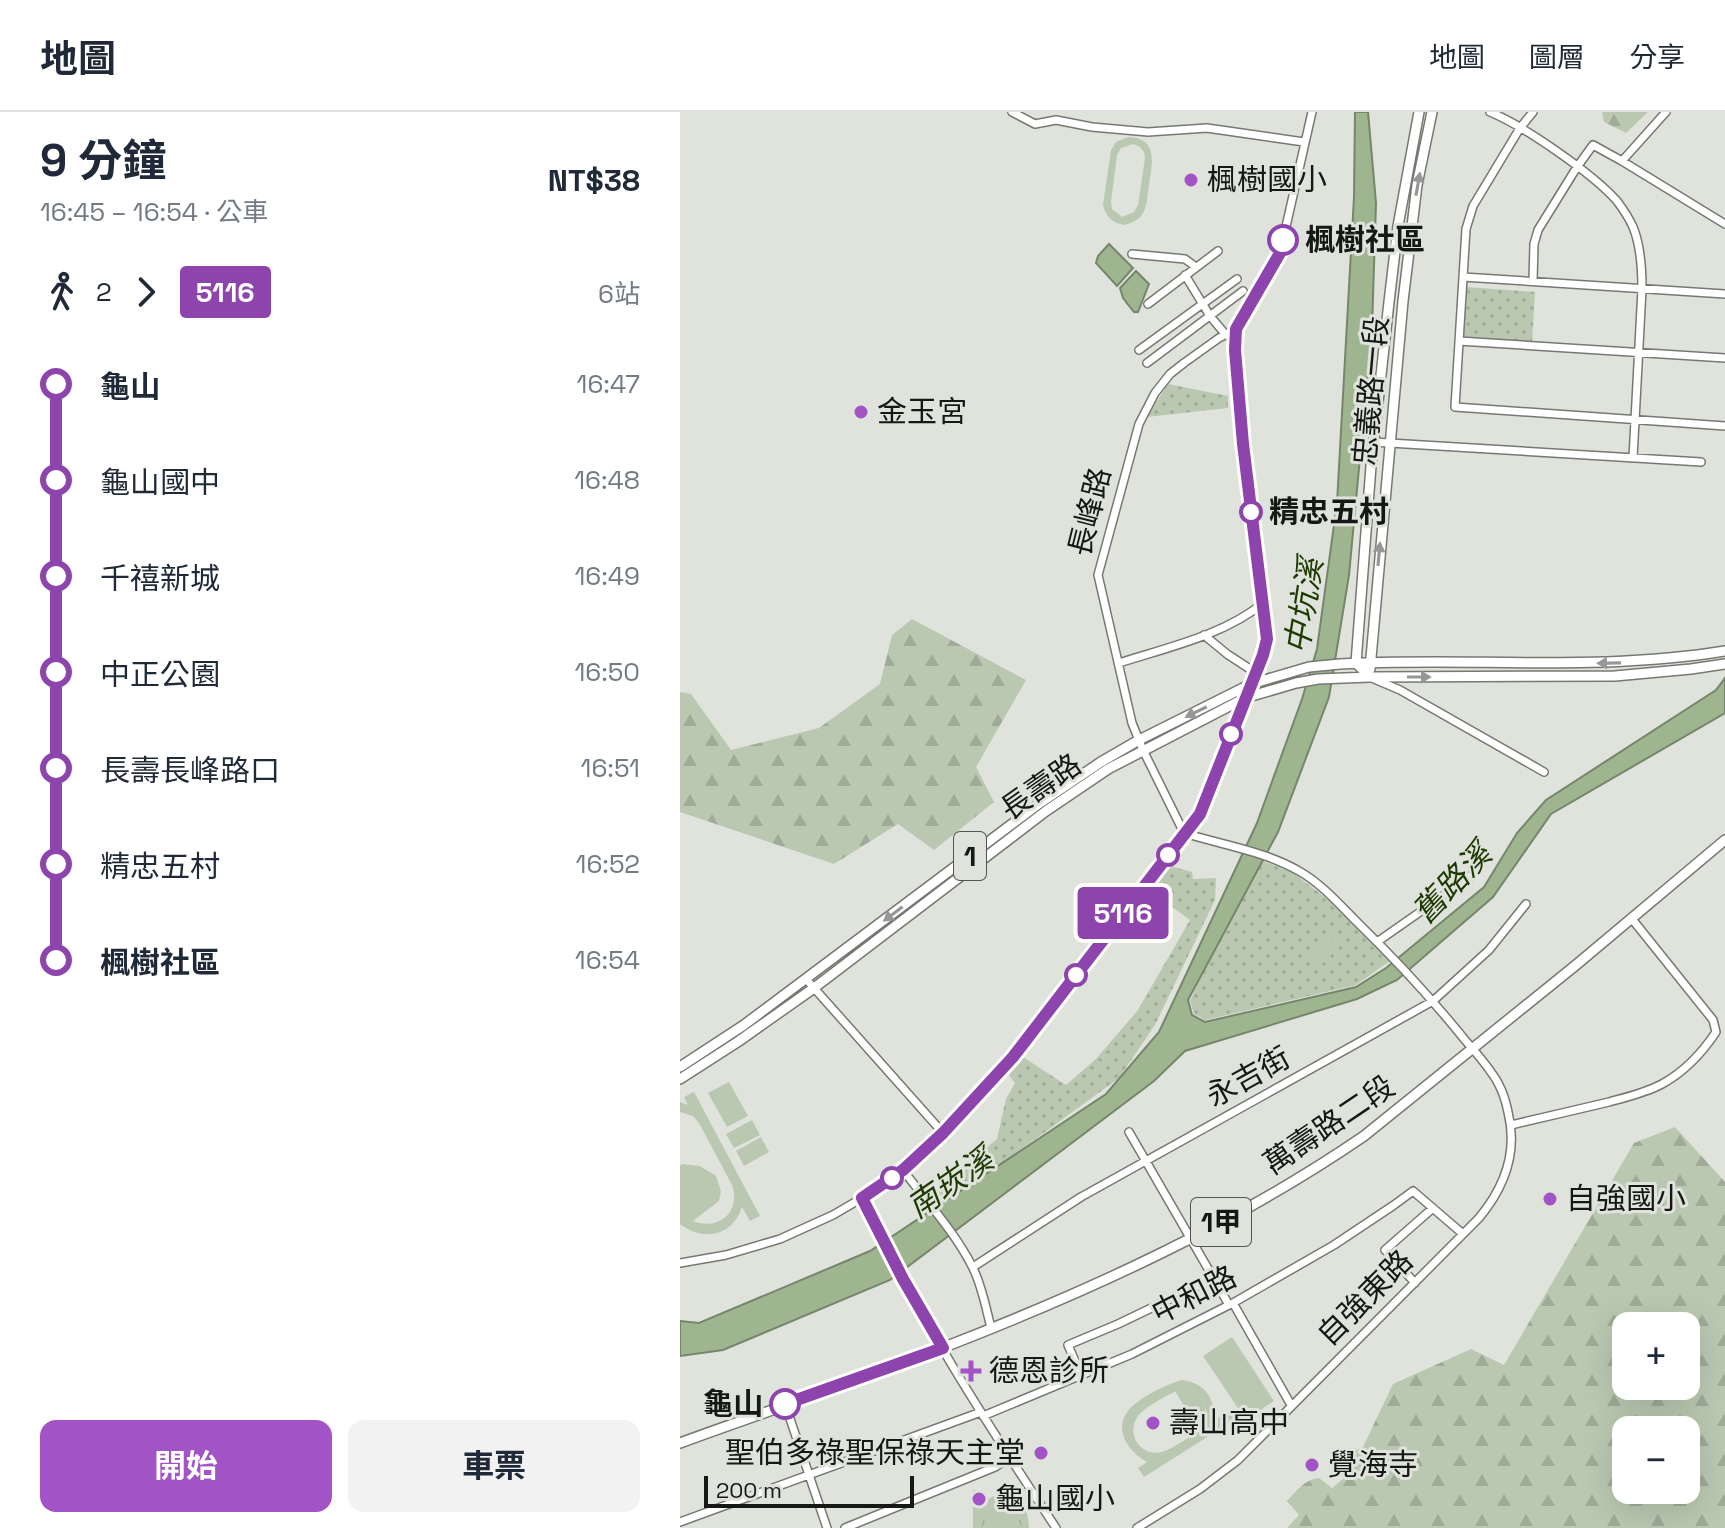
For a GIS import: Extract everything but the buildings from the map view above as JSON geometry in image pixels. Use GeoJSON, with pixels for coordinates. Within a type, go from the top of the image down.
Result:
{"type":"FeatureCollection","features":[{"type":"Feature","properties":{"kind":"main road","name":"忠義路一段"},"geometry":{"type":"LineString","coordinates":[[1356,663],[1373,442],[1398,226],[1419,112]]}},
{"type":"Feature","properties":{"kind":"main road","name":"忠義路一段"},"geometry":{"type":"LineString","coordinates":[[1370,677],[1412,223],[1432,112]]}},
{"type":"Feature","properties":{"kind":"main road","name":"1"},"geometry":{"type":"LineString","coordinates":[[1356,663],[1614,663],[1725,651]]}},
{"type":"Feature","properties":{"kind":"main road","name":"長壽路"},"geometry":{"type":"LineString","coordinates":[[680,1079],[814,988],[1076,778],[1139,740],[1251,684],[1293,671],[1356,663]]}},
{"type":"Feature","properties":{"kind":"main road"},"geometry":{"type":"LineString","coordinates":[[1356,663],[1370,677]]}},
{"type":"Feature","properties":{"kind":"main road","name":"1"},"geometry":{"type":"LineString","coordinates":[[1370,677],[1615,676],[1725,664]]}},
{"type":"Feature","properties":{"kind":"main road","name":"長壽路"},"geometry":{"type":"LineString","coordinates":[[680,1067],[744,1025],[1023,822],[1108,769],[1245,698],[1318,679],[1370,677]]}},
{"type":"Feature","properties":{"kind":"main road","name":"萬壽路二段"},"geometry":{"type":"LineString","coordinates":[[680,1443],[943,1348],[1146,1262],[1327,1162],[1364,1136],[1725,840]]}},
{"type":"Feature","properties":{"kind":"street"},"geometry":{"type":"LineString","coordinates":[[1012,112],[1035,124],[1056,120],[1148,132],[1207,128],[1304,142]]}},
{"type":"Feature","properties":{"kind":"street"},"geometry":{"type":"LineString","coordinates":[[680,1263],[726,1255],[780,1239],[833,1215],[903,1170],[943,1133],[1013,1057],[1200,814],[1267,639],[1243,444],[1236,329],[1280,253],[1312,112]]}},
{"type":"Feature","properties":{"kind":"street"},"geometry":{"type":"LineString","coordinates":[[1490,112],[1520,128],[1604,188],[1626,214],[1634,230],[1640,254],[1642,289],[1633,458]]}},
{"type":"Feature","properties":{"kind":"street"},"geometry":{"type":"LineString","coordinates":[[1533,112],[1473,206],[1466,229],[1455,407],[1725,426]]}},
{"type":"Feature","properties":{"kind":"street"},"geometry":{"type":"LineString","coordinates":[[1622,161],[1666,112]]}},
{"type":"Feature","properties":{"kind":"street"},"geometry":{"type":"LineString","coordinates":[[1533,281],[1534,244],[1538,230],[1593,145],[1725,224]]}},
{"type":"Feature","properties":{"kind":"street"},"geometry":{"type":"LineString","coordinates":[[1148,304],[1218,251]]}},
{"type":"Feature","properties":{"kind":"street"},"geometry":{"type":"LineString","coordinates":[[1132,254],[1185,259],[1196,267]]}},
{"type":"Feature","properties":{"kind":"street"},"geometry":{"type":"LineString","coordinates":[[1185,275],[1210,316],[1226,335]]}},
{"type":"Feature","properties":{"kind":"street"},"geometry":{"type":"LineString","coordinates":[[1463,277],[1725,294]]}},
{"type":"Feature","properties":{"kind":"street"},"geometry":{"type":"LineString","coordinates":[[1139,350],[1237,279]]}},
{"type":"Feature","properties":{"kind":"street"},"geometry":{"type":"LineString","coordinates":[[1147,363],[1243,291]]}},
{"type":"Feature","properties":{"kind":"street","name":"長峰路"},"geometry":{"type":"LineString","coordinates":[[1184,833],[1132,723],[1098,575],[1139,424],[1155,393],[1170,374],[1236,329]]}},
{"type":"Feature","properties":{"kind":"street"},"geometry":{"type":"LineString","coordinates":[[1459,341],[1725,358]]}},
{"type":"Feature","properties":{"kind":"street"},"geometry":{"type":"LineString","coordinates":[[1373,442],[1701,462]]}},
{"type":"Feature","properties":{"kind":"street"},"geometry":{"type":"LineString","coordinates":[[1119,663],[1204,635],[1251,613],[1263,603]]}},
{"type":"Feature","properties":{"kind":"street"},"geometry":{"type":"LineString","coordinates":[[1204,635],[1256,673]]}},
{"type":"Feature","properties":{"kind":"street"},"geometry":{"type":"LineString","coordinates":[[1370,677],[1400,690],[1544,772]]}},
{"type":"Feature","properties":{"kind":"street","name":"自強東路"},"geometry":{"type":"LineString","coordinates":[[1137,1528],[1200,1489],[1238,1460],[1463,1234],[1489,1205],[1505,1175],[1512,1144],[1511,1125],[1500,1087],[1486,1065],[1410,975],[1323,889],[1307,876],[1273,859],[1184,833]]}},
{"type":"Feature","properties":{"kind":"street"},"geometry":{"type":"LineString","coordinates":[[1377,942],[1470,877],[1483,858]]}},
{"type":"Feature","properties":{"kind":"street","name":"永吉街"},"geometry":{"type":"LineString","coordinates":[[973,1267],[1081,1197],[1433,1001],[1489,950],[1526,904]]}},
{"type":"Feature","properties":{"kind":"street"},"geometry":{"type":"LineString","coordinates":[[1511,1125],[1647,1091],[1681,1072],[1716,1032],[1713,1020],[1632,919]]}},
{"type":"Feature","properties":{"kind":"street"},"geometry":{"type":"LineString","coordinates":[[806,979],[943,1133]]}},
{"type":"Feature","properties":{"kind":"street"},"geometry":{"type":"LineString","coordinates":[[1129,1132],[1291,1405]]}},
{"type":"Feature","properties":{"kind":"street"},"geometry":{"type":"LineString","coordinates":[[903,1170],[955,1237],[973,1267],[991,1328]]}},
{"type":"Feature","properties":{"kind":"street","name":"中和路"},"geometry":{"type":"LineString","coordinates":[[680,1522],[982,1414],[1132,1354],[1231,1304],[1334,1245],[1413,1191],[1433,1208]]}},
{"type":"Feature","properties":{"kind":"street"},"geometry":{"type":"LineString","coordinates":[[862,1198],[903,1279],[943,1348],[1009,1458],[1056,1528]]}},
{"type":"Feature","properties":{"kind":"street"},"geometry":{"type":"LineString","coordinates":[[1415,1283],[1385,1250],[1433,1208],[1463,1234]]}},
{"type":"Feature","properties":{"kind":"street"},"geometry":{"type":"LineString","coordinates":[[1081,1375],[1068,1345],[1214,1278]]}},
{"type":"Feature","properties":{"kind":"street"},"geometry":{"type":"LineString","coordinates":[[785,1404],[827,1528]]}},
{"type":"Feature","properties":{"kind":"street"},"geometry":{"type":"LineString","coordinates":[[845,1528],[995,1467],[1009,1458]]}},
{"type":"Feature","properties":{"kind":"green space"},"geometry":{"type":"Polygon","coordinates":[[[1602,112],[1648,112],[1626,133],[1604,122],[1602,112]]]}},
{"type":"Feature","properties":{"kind":"green space"},"geometry":{"type":"Polygon","coordinates":[[[1128,137],[1138,138],[1145,142],[1151,154],[1145,209],[1138,219],[1125,225],[1110,219],[1103,205],[1111,150],[1116,142],[1128,137]],[[1133,144],[1121,148],[1117,155],[1111,202],[1112,209],[1122,217],[1134,212],[1138,205],[1145,158],[1140,147],[1133,144]]]}},
{"type":"Feature","properties":{"kind":"green space"},"geometry":{"type":"Polygon","coordinates":[[[1466,287],[1535,292],[1532,343],[1462,338],[1466,287]]]}},
{"type":"Feature","properties":{"kind":"green space"},"geometry":{"type":"Polygon","coordinates":[[[1168,384],[1228,396],[1228,408],[1147,417],[1168,384]]]}},
{"type":"Feature","properties":{"kind":"green space"},"geometry":{"type":"Polygon","coordinates":[[[912,619],[1026,680],[976,767],[994,802],[934,850],[898,824],[834,864],[680,812],[680,692],[691,694],[731,750],[819,728],[880,684],[892,635],[912,619]]]}},
{"type":"Feature","properties":{"kind":"green space"},"geometry":{"type":"Polygon","coordinates":[[[1255,858],[1292,872],[1335,905],[1390,961],[1356,985],[1206,1020],[1194,1014],[1190,1001],[1255,858]]]}},
{"type":"Feature","properties":{"kind":"green space"},"geometry":{"type":"Polygon","coordinates":[[[1167,865],[1192,872],[1193,879],[1216,878],[1215,900],[1155,1025],[1119,1078],[936,1208],[927,1197],[997,1139],[1006,1099],[1015,1083],[1007,1073],[1023,1057],[1066,1085],[1096,1059],[1138,1010],[1190,920],[1150,891],[1167,865]]]}},
{"type":"Feature","properties":{"kind":"green space"},"geometry":{"type":"Polygon","coordinates":[[[1330,936],[1340,947],[1321,965],[1310,954],[1330,936]]]}},
{"type":"Feature","properties":{"kind":"green space"},"geometry":{"type":"Polygon","coordinates":[[[729,1082],[748,1116],[727,1127],[708,1093],[729,1082]]]}},
{"type":"Feature","properties":{"kind":"green space"},"geometry":{"type":"Polygon","coordinates":[[[694,1092],[760,1216],[750,1221],[742,1207],[732,1224],[716,1233],[698,1233],[680,1224],[682,1164],[700,1166],[716,1176],[721,1191],[719,1201],[693,1221],[711,1223],[726,1217],[734,1195],[732,1185],[699,1123],[693,1116],[680,1112],[680,1102],[688,1105],[684,1097],[694,1092]]]}},
{"type":"Feature","properties":{"kind":"green space"},"geometry":{"type":"Polygon","coordinates":[[[752,1120],[760,1135],[734,1148],[726,1134],[752,1120]]]}},
{"type":"Feature","properties":{"kind":"green space"},"geometry":{"type":"Polygon","coordinates":[[[1675,1127],[1725,1182],[1725,1528],[1287,1528],[1299,1515],[1287,1501],[1301,1486],[1319,1478],[1332,1488],[1350,1473],[1347,1454],[1363,1447],[1393,1384],[1471,1349],[1504,1365],[1634,1143],[1675,1127]]]}},
{"type":"Feature","properties":{"kind":"green space"},"geometry":{"type":"Polygon","coordinates":[[[761,1137],[769,1152],[744,1166],[736,1151],[761,1137]]]}},
{"type":"Feature","properties":{"kind":"green space"},"geometry":{"type":"Polygon","coordinates":[[[1232,1337],[1274,1401],[1246,1420],[1203,1356],[1232,1337]]]}},
{"type":"Feature","properties":{"kind":"green space"},"geometry":{"type":"Polygon","coordinates":[[[1182,1380],[1197,1384],[1207,1393],[1213,1405],[1214,1420],[1233,1408],[1239,1417],[1144,1477],[1138,1468],[1147,1462],[1125,1440],[1124,1418],[1139,1401],[1182,1380]],[[1187,1391],[1170,1394],[1138,1416],[1133,1430],[1142,1448],[1154,1453],[1162,1452],[1184,1440],[1203,1424],[1205,1406],[1198,1396],[1187,1391]]]}},
{"type":"Feature","properties":{"kind":"green space"},"geometry":{"type":"Polygon","coordinates":[[[1175,1391],[1195,1394],[1204,1403],[1205,1416],[1199,1430],[1175,1391]]]}},
{"type":"Feature","properties":{"kind":"green space"},"geometry":{"type":"Polygon","coordinates":[[[973,1490],[981,1490],[981,1504],[999,1495],[1014,1497],[1025,1509],[1029,1528],[1022,1528],[1016,1508],[1002,1502],[988,1508],[982,1528],[973,1528],[973,1490]]]}},
{"type":"Feature","properties":{"kind":"green space"},"geometry":{"type":"Polygon","coordinates":[[[1002,1502],[1018,1510],[1022,1528],[982,1528],[986,1510],[1002,1502]]]}},
{"type":"Feature","properties":{"kind":"shaded area"},"geometry":{"type":"Polygon","coordinates":[[[1355,112],[1368,112],[1376,203],[1372,329],[1349,575],[1329,697],[1278,832],[1188,1000],[1192,1015],[1205,1022],[1356,987],[1386,968],[1484,887],[1517,833],[1546,800],[1716,690],[1725,678],[1725,713],[1551,814],[1493,897],[1397,980],[1357,999],[1185,1051],[1154,1081],[890,1280],[723,1350],[680,1356],[680,1321],[699,1323],[870,1251],[1106,1094],[1159,1032],[1257,823],[1317,649],[1337,503],[1354,197],[1355,112]]]}},
{"type":"Feature","properties":{"kind":"shaded area"},"geometry":{"type":"Polygon","coordinates":[[[1109,244],[1133,268],[1117,286],[1096,263],[1109,244]]]}},
{"type":"Feature","properties":{"kind":"shaded area"},"geometry":{"type":"Polygon","coordinates":[[[1136,271],[1149,284],[1138,312],[1134,312],[1123,298],[1120,288],[1136,271]]]}},
{"type":"Feature","properties":{"kind":"bus line","name":"5116"},"geometry":{"type":"LineString","coordinates":[[785,1404],[943,1348],[903,1279],[862,1198],[903,1170],[943,1133],[1013,1057],[1200,814],[1267,639],[1235,350],[1236,329],[1280,253],[1283,240]]}},
{"type":"Feature","properties":{"kind":"place","name":"楓樹國小"},"geometry":{"type":"Point","coordinates":[1191,180]}},
{"type":"Feature","properties":{"kind":"place","name":"楓樹社區"},"geometry":{"type":"Point","coordinates":[1283,240]}},
{"type":"Feature","properties":{"kind":"place","name":"金玉宮"},"geometry":{"type":"Point","coordinates":[861,412]}},
{"type":"Feature","properties":{"kind":"place","name":"精忠五村"},"geometry":{"type":"Point","coordinates":[1251,512]}},
{"type":"Feature","properties":{"kind":"place","name":"自強國小"},"geometry":{"type":"Point","coordinates":[1550,1199]}},
{"type":"Feature","properties":{"kind":"place","name":"德恩診所"},"geometry":{"type":"Point","coordinates":[971,1371]}},
{"type":"Feature","properties":{"kind":"place","name":"龜山"},"geometry":{"type":"Point","coordinates":[785,1404]}},
{"type":"Feature","properties":{"kind":"place","name":"壽山高中"},"geometry":{"type":"Point","coordinates":[1153,1423]}},
{"type":"Feature","properties":{"kind":"place","name":"聖伯多祿聖保祿天主堂"},"geometry":{"type":"Point","coordinates":[1041,1453]}},
{"type":"Feature","properties":{"kind":"place","name":"覺海寺"},"geometry":{"type":"Point","coordinates":[1312,1465]}},
{"type":"Feature","properties":{"kind":"place","name":"龜山國小"},"geometry":{"type":"Point","coordinates":[979,1499]}},
{"type":"Feature","properties":{"kind":"water label","name":"中坑溪"},"geometry":{"type":"Point","coordinates":[1304,606]}},
{"type":"Feature","properties":{"kind":"water label","name":"舊路溪"},"geometry":{"type":"Point","coordinates":[1452,883]}},
{"type":"Feature","properties":{"kind":"water label","name":"南崁溪"},"geometry":{"type":"Point","coordinates":[950,1183]}}]}
